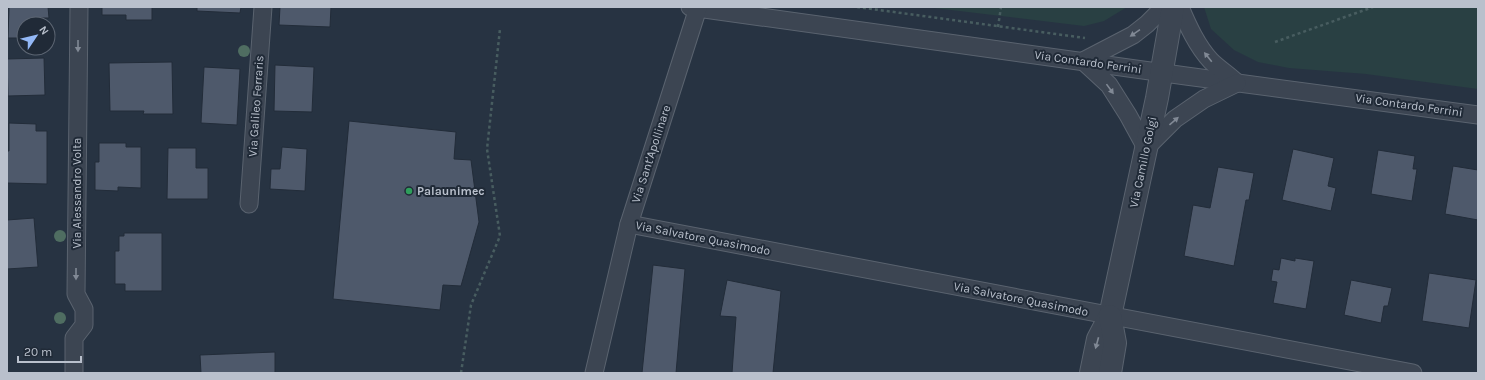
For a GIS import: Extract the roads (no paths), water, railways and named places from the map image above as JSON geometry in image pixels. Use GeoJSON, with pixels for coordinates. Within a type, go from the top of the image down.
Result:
{"type":"FeatureCollection","features":[{"type":"Feature","properties":{"kind":"street","name":"Via Alessandro Volta"},"geometry":{"type":"LineString","coordinates":[[74,373],[74,338],[84,325],[84,309],[76,294],[79,7]]}},
{"type":"Feature","properties":{"kind":"street","name":"Via Galileo Ferraris"},"geometry":{"type":"LineString","coordinates":[[249,204],[263,7]]}},
{"type":"Feature","properties":{"kind":"street","name":"Via Contardo Ferrini"},"geometry":{"type":"LineString","coordinates":[[694,7],[1478,115]]}},
{"type":"Feature","properties":{"kind":"street","name":"Via Sant'Apollinare"},"geometry":{"type":"LineString","coordinates":[[594,373],[629,224],[694,7]]}},
{"type":"Feature","properties":{"kind":"street"},"geometry":{"type":"LineString","coordinates":[[1164,7],[1147,24],[1133,35],[1083,61],[1109,85],[1146,148],[1175,119],[1204,99],[1237,83],[1211,61],[1194,37],[1180,7]]}},
{"type":"Feature","properties":{"kind":"street","name":"Via Camillo Golgi"},"geometry":{"type":"LineString","coordinates":[[1110,316],[1162,72],[1173,7]]}},
{"type":"Feature","properties":{"kind":"street","name":"Via Salvatore Quasimodo"},"geometry":{"type":"LineString","coordinates":[[629,224],[1413,373]]}},
{"type":"Feature","properties":{"kind":"street"},"geometry":{"type":"LineString","coordinates":[[1091,373],[1098,338],[1110,316]]}},
{"type":"Feature","properties":{"kind":"street"},"geometry":{"type":"LineString","coordinates":[[1110,316],[1115,343],[1110,373]]}},
{"type":"Feature","properties":{"kind":"place","name":"Palaunimec"},"geometry":{"type":"Point","coordinates":[409,191]}}]}
